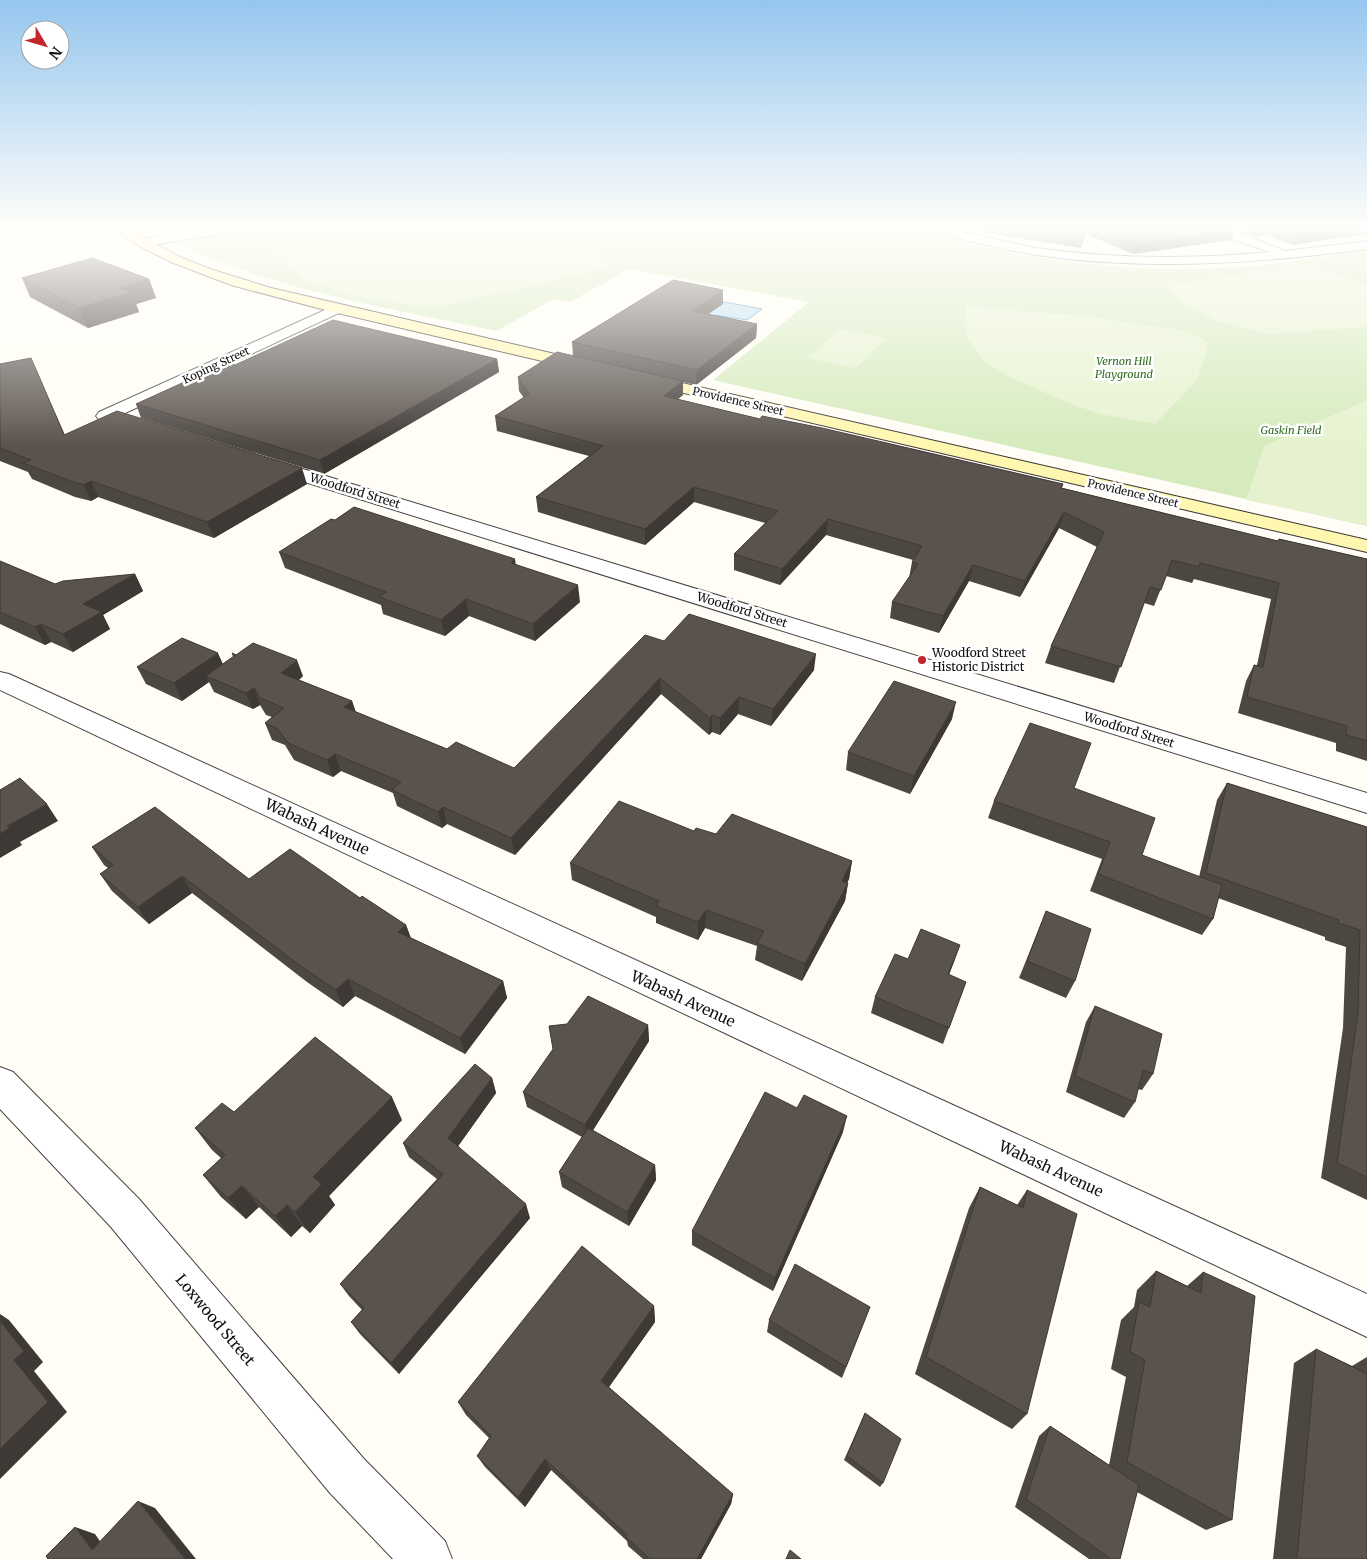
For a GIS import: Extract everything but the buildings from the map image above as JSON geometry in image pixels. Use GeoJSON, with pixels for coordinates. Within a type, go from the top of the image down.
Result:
{"type":"FeatureCollection","features":[{"type":"Feature","properties":{"kind":"main road"},"geometry":{"type":"LineString","coordinates":[[307,302],[602,370]]}},
{"type":"Feature","properties":{"kind":"main road","name":"Providence Street"},"geometry":{"type":"LineString","coordinates":[[631,377],[1367,546]]}},
{"type":"Feature","properties":{"kind":"street","name":"Koping Street"},"geometry":{"type":"LineString","coordinates":[[163,432],[106,416],[336,309]]}},
{"type":"Feature","properties":{"kind":"street","name":"Woodford Street"},"geometry":{"type":"LineString","coordinates":[[248,458],[1367,803]]}},
{"type":"Feature","properties":{"kind":"street","name":"Wabash Avenue"},"geometry":{"type":"LineString","coordinates":[[0,680],[1367,1316]]}},
{"type":"Feature","properties":{"kind":"street","name":"Loxwood Street"},"geometry":{"type":"LineString","coordinates":[[0,1084],[125,1213],[346,1476],[427,1559]]}},
{"type":"Feature","properties":{"kind":"green space"},"geometry":{"type":"Polygon","coordinates":[[[356,302],[549,302],[496,331],[356,302]]]}},
{"type":"Feature","properties":{"kind":"green space"},"geometry":{"type":"Polygon","coordinates":[[[390,302],[459,302],[432,308],[390,302]]]}},
{"type":"Feature","properties":{"kind":"green space"},"geometry":{"type":"Polygon","coordinates":[[[809,302],[1367,302],[1367,526],[713,380],[809,302]]]}},
{"type":"Feature","properties":{"kind":"green space"},"geometry":{"type":"Polygon","coordinates":[[[1183,302],[1367,302],[1367,327],[1267,334],[1219,322],[1183,302]]]}},
{"type":"Feature","properties":{"kind":"green space","name":"Vernon Hill Playground"},"geometry":{"type":"Polygon","coordinates":[[[967,306],[1084,316],[1186,331],[1209,343],[1197,380],[1155,424],[1100,414],[1066,402],[1006,375],[984,361],[967,338],[964,321],[967,306]]]}},
{"type":"Feature","properties":{"kind":"green space"},"geometry":{"type":"Polygon","coordinates":[[[840,329],[886,338],[856,368],[808,358],[840,329]]]}},
{"type":"Feature","properties":{"kind":"green space"},"geometry":{"type":"Polygon","coordinates":[[[1367,400],[1367,525],[1246,500],[1264,446],[1367,400]]]}},
{"type":"Feature","properties":{"kind":"water"},"geometry":{"type":"Polygon","coordinates":[[[683,302],[723,302],[762,309],[747,320],[715,315],[706,320],[683,302]]]}},
{"type":"Feature","properties":{"kind":"place","name":"Woodford Street Historic District"},"geometry":{"type":"Point","coordinates":[922,660]}},
{"type":"Feature","properties":{"kind":"park label","name":"Gaskin Field"},"geometry":{"type":"Point","coordinates":[1291,430]}}]}
